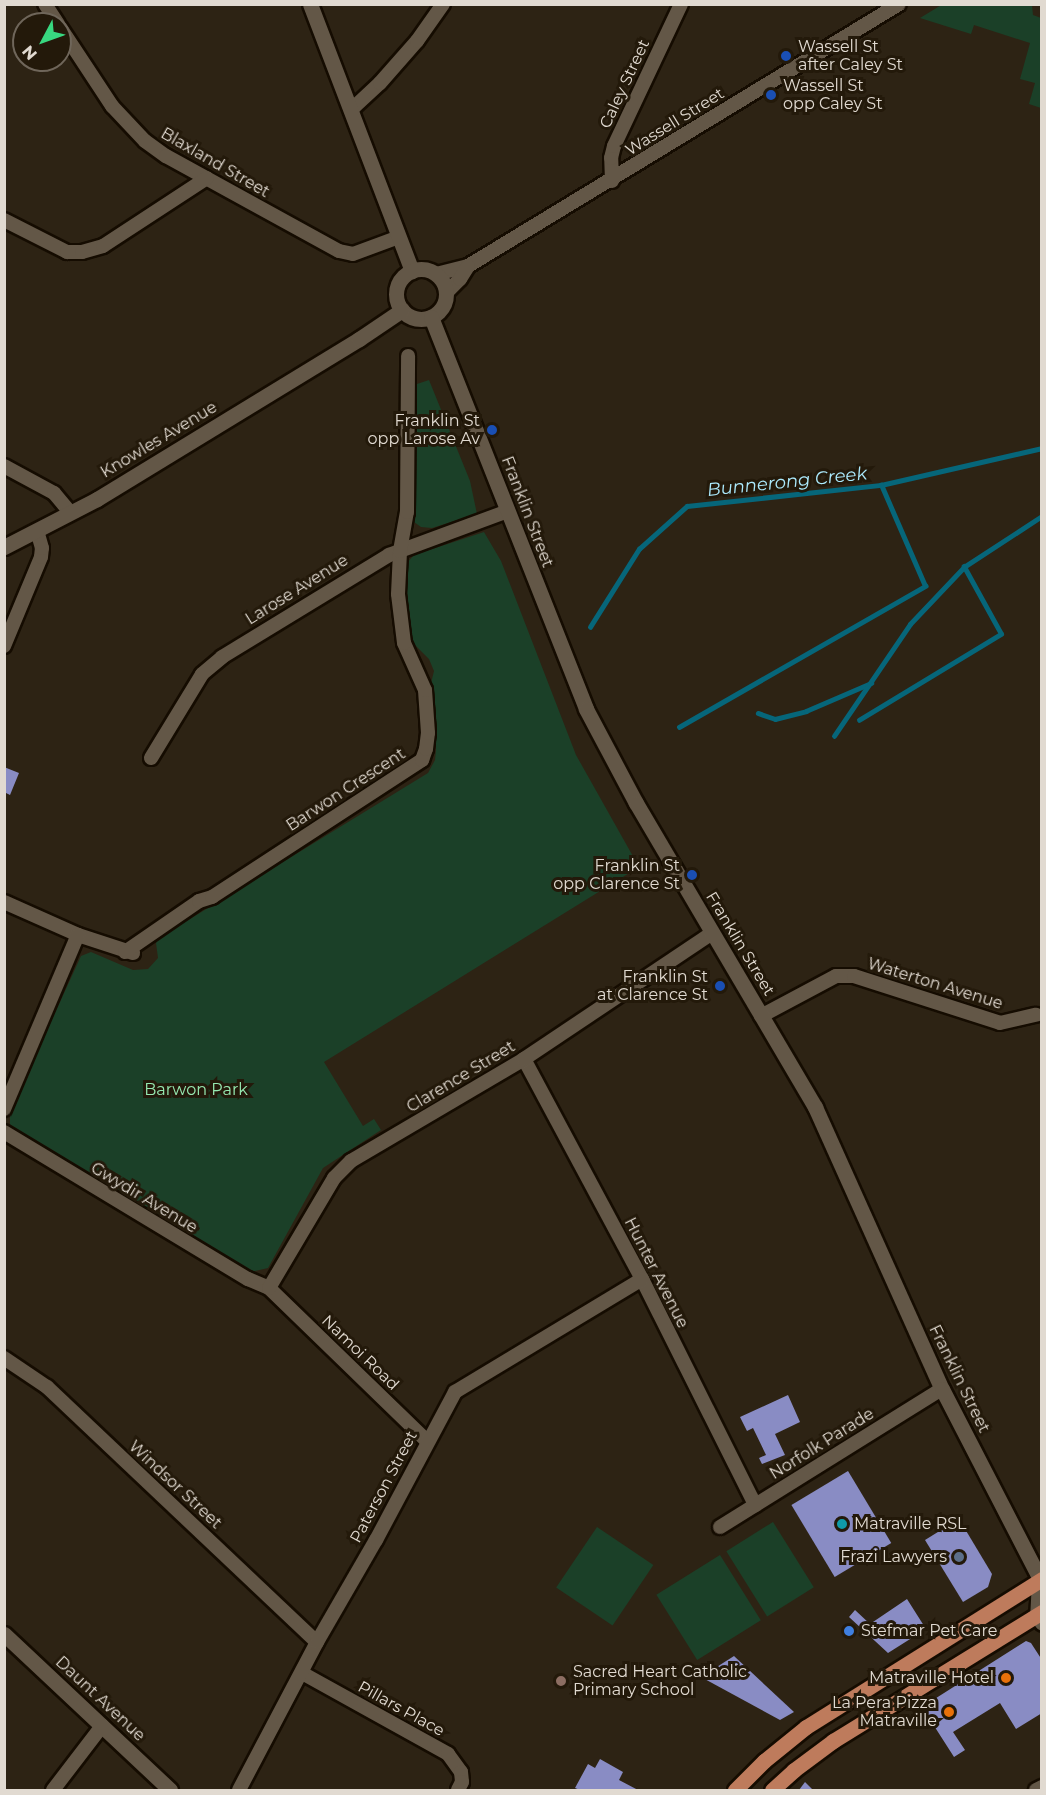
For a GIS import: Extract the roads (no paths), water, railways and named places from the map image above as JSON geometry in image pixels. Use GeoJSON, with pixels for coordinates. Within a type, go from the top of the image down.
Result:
{"type":"FeatureCollection","features":[{"type":"Feature","properties":{"kind":"main road"},"geometry":{"type":"LineString","coordinates":[[735,1791],[770,1755],[806,1727],[1041,1581]]}},
{"type":"Feature","properties":{"kind":"main road"},"geometry":{"type":"LineString","coordinates":[[772,1791],[794,1770],[833,1741],[1040,1616]]}},
{"type":"Feature","properties":{"kind":"street"},"geometry":{"type":"LineString","coordinates":[[310,4],[412,271]]}},
{"type":"Feature","properties":{"kind":"street"},"geometry":{"type":"LineString","coordinates":[[352,109],[380,83],[417,41],[443,4]]}},
{"type":"Feature","properties":{"kind":"street","name":"Caley Street"},"geometry":{"type":"LineString","coordinates":[[612,181],[611,158],[614,146],[681,4]]}},
{"type":"Feature","properties":{"kind":"street","name":"Wassell Street"},"geometry":{"type":"LineString","coordinates":[[436,274],[468,266],[612,181],[898,4]]}},
{"type":"Feature","properties":{"kind":"street","name":"Blaxland Street"},"geometry":{"type":"LineString","coordinates":[[72,46],[112,106],[145,141],[207,178],[346,254],[364,251],[399,237]]}},
{"type":"Feature","properties":{"kind":"street"},"geometry":{"type":"LineString","coordinates":[[4,220],[67,252],[82,252],[103,246],[207,178]]}},
{"type":"Feature","properties":{"kind":"street","name":"Wassell Street"},"geometry":{"type":"LineString","coordinates":[[446,293],[460,279],[468,266]]}},
{"type":"Feature","properties":{"kind":"street"},"geometry":{"type":"LineString","coordinates":[[422,269],[436,274],[441,280],[446,293],[442,308],[431,317],[412,317],[402,310],[396,296],[400,280],[412,271],[422,269]]}},
{"type":"Feature","properties":{"kind":"street","name":"Knowles Avenue"},"geometry":{"type":"LineString","coordinates":[[4,547],[71,513],[359,339],[402,310]]}},
{"type":"Feature","properties":{"kind":"street","name":"Franklin Street"},"geometry":{"type":"LineString","coordinates":[[431,317],[586,709],[636,803],[815,1107],[942,1389],[1041,1581]]}},
{"type":"Feature","properties":{"kind":"street","name":"Barwon Crescent"},"geometry":{"type":"LineString","coordinates":[[4,902],[78,935],[131,953],[199,901],[212,897],[422,760],[428,733],[425,690],[404,643],[398,594],[400,551],[407,512],[408,356]]}},
{"type":"Feature","properties":{"kind":"street"},"geometry":{"type":"LineString","coordinates":[[4,466],[54,493],[71,513]]}},
{"type":"Feature","properties":{"kind":"street","name":"Larose Avenue"},"geometry":{"type":"LineString","coordinates":[[151,758],[201,674],[222,657],[358,572],[400,551],[508,511]]}},
{"type":"Feature","properties":{"kind":"street"},"geometry":{"type":"LineString","coordinates":[[4,646],[41,558],[42,548],[37,531]]}},
{"type":"Feature","properties":{"kind":"street","name":"Clarence Street"},"geometry":{"type":"LineString","coordinates":[[269,1288],[334,1178],[351,1161],[524,1059],[712,933]]}},
{"type":"Feature","properties":{"kind":"street"},"geometry":{"type":"LineString","coordinates":[[4,1109],[78,935]]}},
{"type":"Feature","properties":{"kind":"street","name":"Waterton Avenue"},"geometry":{"type":"LineString","coordinates":[[761,1016],[836,976],[854,976],[1000,1023],[1036,1015]]}},
{"type":"Feature","properties":{"kind":"street","name":"Hunter Avenue"},"geometry":{"type":"LineString","coordinates":[[524,1059],[642,1279],[755,1505]]}},
{"type":"Feature","properties":{"kind":"street","name":"Gwydir Avenue"},"geometry":{"type":"LineString","coordinates":[[4,1132],[248,1279],[269,1288]]}},
{"type":"Feature","properties":{"kind":"street","name":"Paterson Street"},"geometry":{"type":"LineString","coordinates":[[239,1791],[317,1642],[376,1540],[455,1392],[642,1279]]}},
{"type":"Feature","properties":{"kind":"street","name":"Namoi Road"},"geometry":{"type":"LineString","coordinates":[[269,1288],[427,1441]]}},
{"type":"Feature","properties":{"kind":"street","name":"Windsor Street"},"geometry":{"type":"LineString","coordinates":[[4,1358],[47,1387],[317,1642]]}},
{"type":"Feature","properties":{"kind":"street","name":"Norfolk Parade"},"geometry":{"type":"LineString","coordinates":[[720,1527],[942,1389]]}},
{"type":"Feature","properties":{"kind":"street"},"geometry":{"type":"LineString","coordinates":[[1040,1616],[1041,1581]]}},
{"type":"Feature","properties":{"kind":"street","name":"Daunt Avenue"},"geometry":{"type":"LineString","coordinates":[[4,1634],[170,1791]]}},
{"type":"Feature","properties":{"kind":"street","name":"Pillars Place"},"geometry":{"type":"LineString","coordinates":[[302,1673],[448,1754],[461,1773],[462,1782],[458,1791]]}},
{"type":"Feature","properties":{"kind":"street"},"geometry":{"type":"LineString","coordinates":[[53,1791],[102,1726]]}},
{"type":"Feature","properties":{"kind":"street"},"geometry":{"type":"LineString","coordinates":[[1036,1791],[1041,1787]]}},
{"type":"Feature","properties":{"kind":"waterway","name":"Bunnerong Creek"},"geometry":{"type":"LineString","coordinates":[[590,627],[639,549],[687,506],[881,485],[1042,448]]}},
{"type":"Feature","properties":{"kind":"waterway"},"geometry":{"type":"LineString","coordinates":[[679,727],[925,586],[881,485]]}},
{"type":"Feature","properties":{"kind":"waterway"},"geometry":{"type":"LineString","coordinates":[[834,736],[910,624],[964,567],[1042,516]]}},
{"type":"Feature","properties":{"kind":"waterway"},"geometry":{"type":"LineString","coordinates":[[859,720],[1001,634],[964,567]]}},
{"type":"Feature","properties":{"kind":"waterway"},"geometry":{"type":"LineString","coordinates":[[758,713],[775,719],[806,711],[871,683]]}},
{"type":"Feature","properties":{"kind":"place","name":"Wassell St after Caley St"},"geometry":{"type":"Point","coordinates":[786,56]}},
{"type":"Feature","properties":{"kind":"place","name":"Wassell St opp Caley St"},"geometry":{"type":"Point","coordinates":[771,95]}},
{"type":"Feature","properties":{"kind":"place","name":"Franklin St opp Larose Av"},"geometry":{"type":"Point","coordinates":[492,430]}},
{"type":"Feature","properties":{"kind":"place","name":"Franklin St opp Clarence St"},"geometry":{"type":"Point","coordinates":[692,875]}},
{"type":"Feature","properties":{"kind":"place","name":"Franklin St at Clarence St"},"geometry":{"type":"Point","coordinates":[720,986]}},
{"type":"Feature","properties":{"kind":"place","name":"Matraville RSL"},"geometry":{"type":"Point","coordinates":[842,1524]}},
{"type":"Feature","properties":{"kind":"place","name":"Frazi Lawyers"},"geometry":{"type":"Point","coordinates":[959,1557]}},
{"type":"Feature","properties":{"kind":"place","name":"Stefmar Pet Care"},"geometry":{"type":"Point","coordinates":[849,1631]}},
{"type":"Feature","properties":{"kind":"place","name":"Matraville Hotel"},"geometry":{"type":"Point","coordinates":[1006,1678]}},
{"type":"Feature","properties":{"kind":"place","name":"Sacred Heart Catholic Primary School"},"geometry":{"type":"Point","coordinates":[561,1681]}},
{"type":"Feature","properties":{"kind":"place","name":"La Pera Pizza Matraville"},"geometry":{"type":"Point","coordinates":[949,1712]}},
{"type":"Feature","properties":{"kind":"park label","name":"Barwon Park"},"geometry":{"type":"Point","coordinates":[196,1090]}}]}
